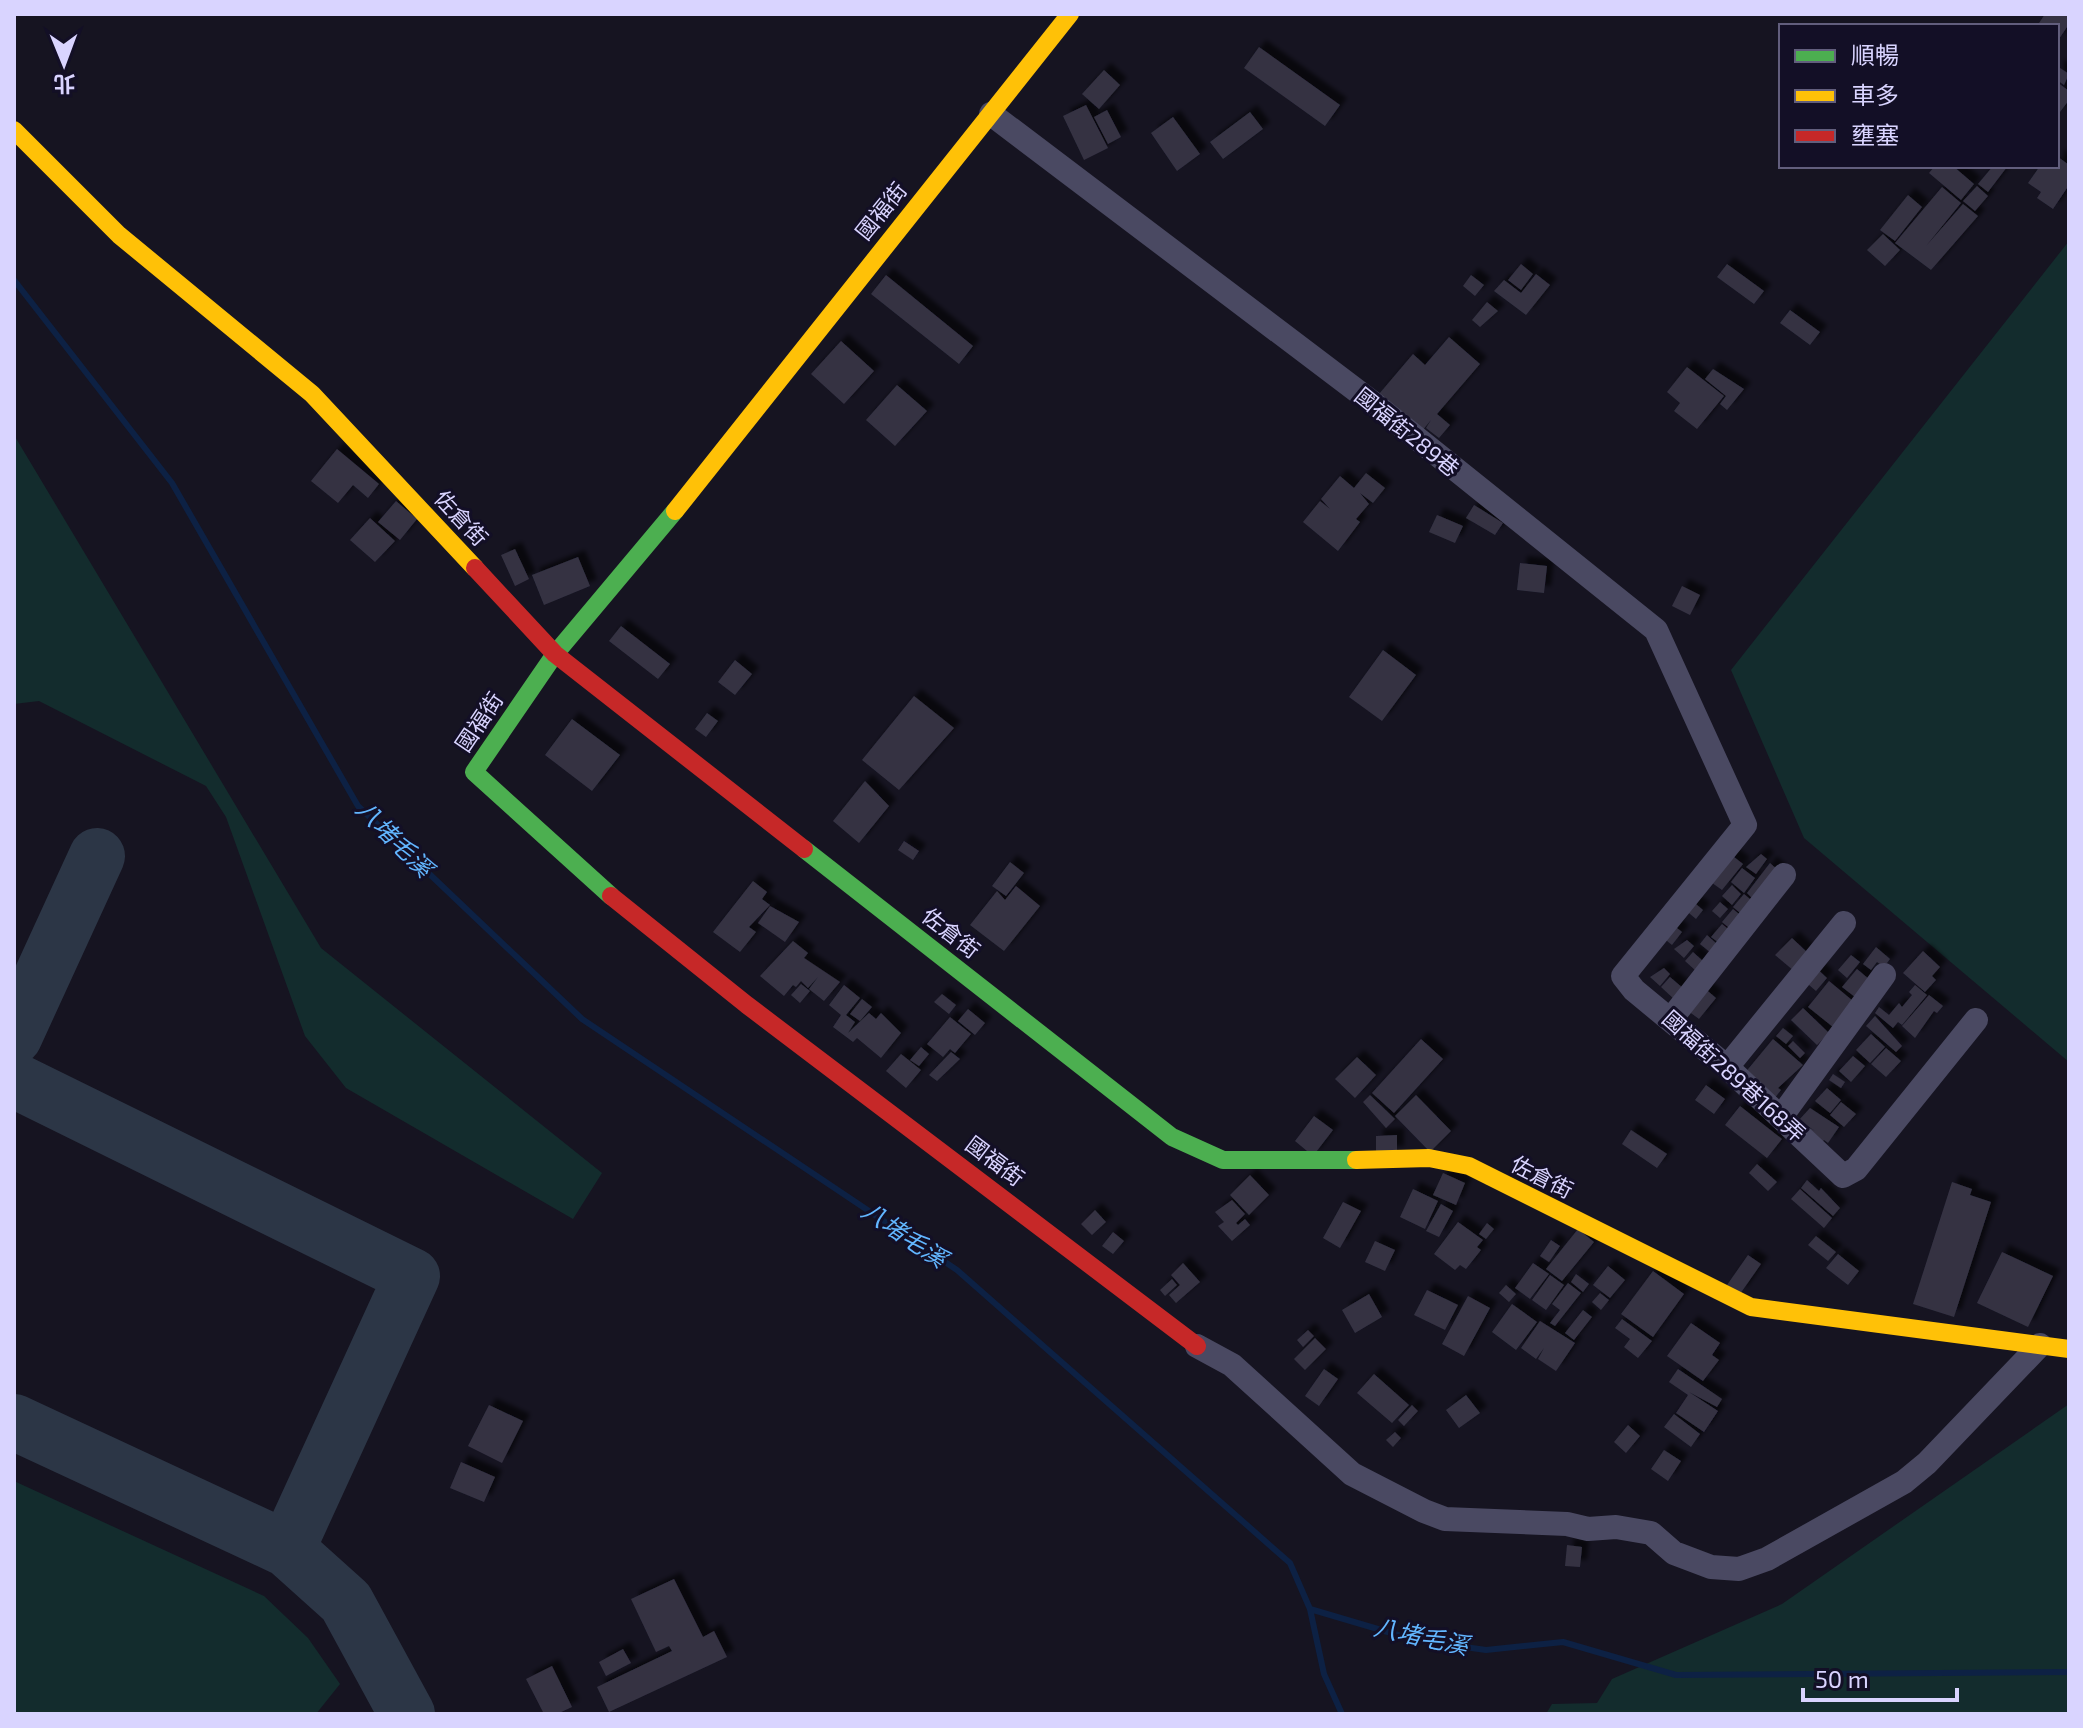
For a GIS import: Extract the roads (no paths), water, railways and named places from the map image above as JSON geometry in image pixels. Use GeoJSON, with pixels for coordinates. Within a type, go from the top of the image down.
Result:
{"type":"FeatureCollection","features":[{"type":"Feature","properties":{"kind":"street","name":"國福街"},"geometry":{"type":"LineString","coordinates":[[1070,14],[683,501],[555,654],[474,772],[615,899],[747,1005],[1197,1346]]}},
{"type":"Feature","properties":{"kind":"street","name":"國福街289巷"},"geometry":{"type":"LineString","coordinates":[[991,114],[1373,403],[1656,630],[1744,815]]}},
{"type":"Feature","properties":{"kind":"street","name":"佐倉街"},"geometry":{"type":"LineString","coordinates":[[14,130],[119,235],[312,394],[555,654],[1172,1137],[1223,1160],[1289,1162],[1429,1158],[1469,1166],[1751,1307],[2069,1349]]}},
{"type":"Feature","properties":{"kind":"street","name":"國福街289巷168弄"},"geometry":{"type":"LineString","coordinates":[[1744,815],[1742,831],[1623,976],[1634,990],[1727,1067],[1843,1176],[1856,1169],[1976,1020]]}},
{"type":"Feature","properties":{"kind":"street"},"geometry":{"type":"LineString","coordinates":[[1671,1019],[1784,875]]}},
{"type":"Feature","properties":{"kind":"street"},"geometry":{"type":"LineString","coordinates":[[1727,1067],[1844,923]]}},
{"type":"Feature","properties":{"kind":"street"},"geometry":{"type":"LineString","coordinates":[[1781,1117],[1884,975]]}},
{"type":"Feature","properties":{"kind":"street"},"geometry":{"type":"LineString","coordinates":[[1197,1346],[1232,1365],[1352,1474],[1424,1511],[1445,1519],[1567,1524],[1588,1529],[1616,1527],[1651,1533],[1674,1553],[1711,1567],[1739,1569],[1767,1559],[1904,1482],[1927,1463],[2040,1345]]}},
{"type":"Feature","properties":{"kind":"waterway","name":"八堵毛溪"},"geometry":{"type":"LineString","coordinates":[[14,280],[172,483],[358,806],[582,1019],[957,1270],[1290,1563],[1310,1609],[1415,1640],[1486,1650],[1563,1642],[1676,1675],[2069,1672]]}},
{"type":"Feature","properties":{"kind":"waterway"},"geometry":{"type":"LineString","coordinates":[[1310,1609],[1324,1674],[1342,1714]]}}]}
